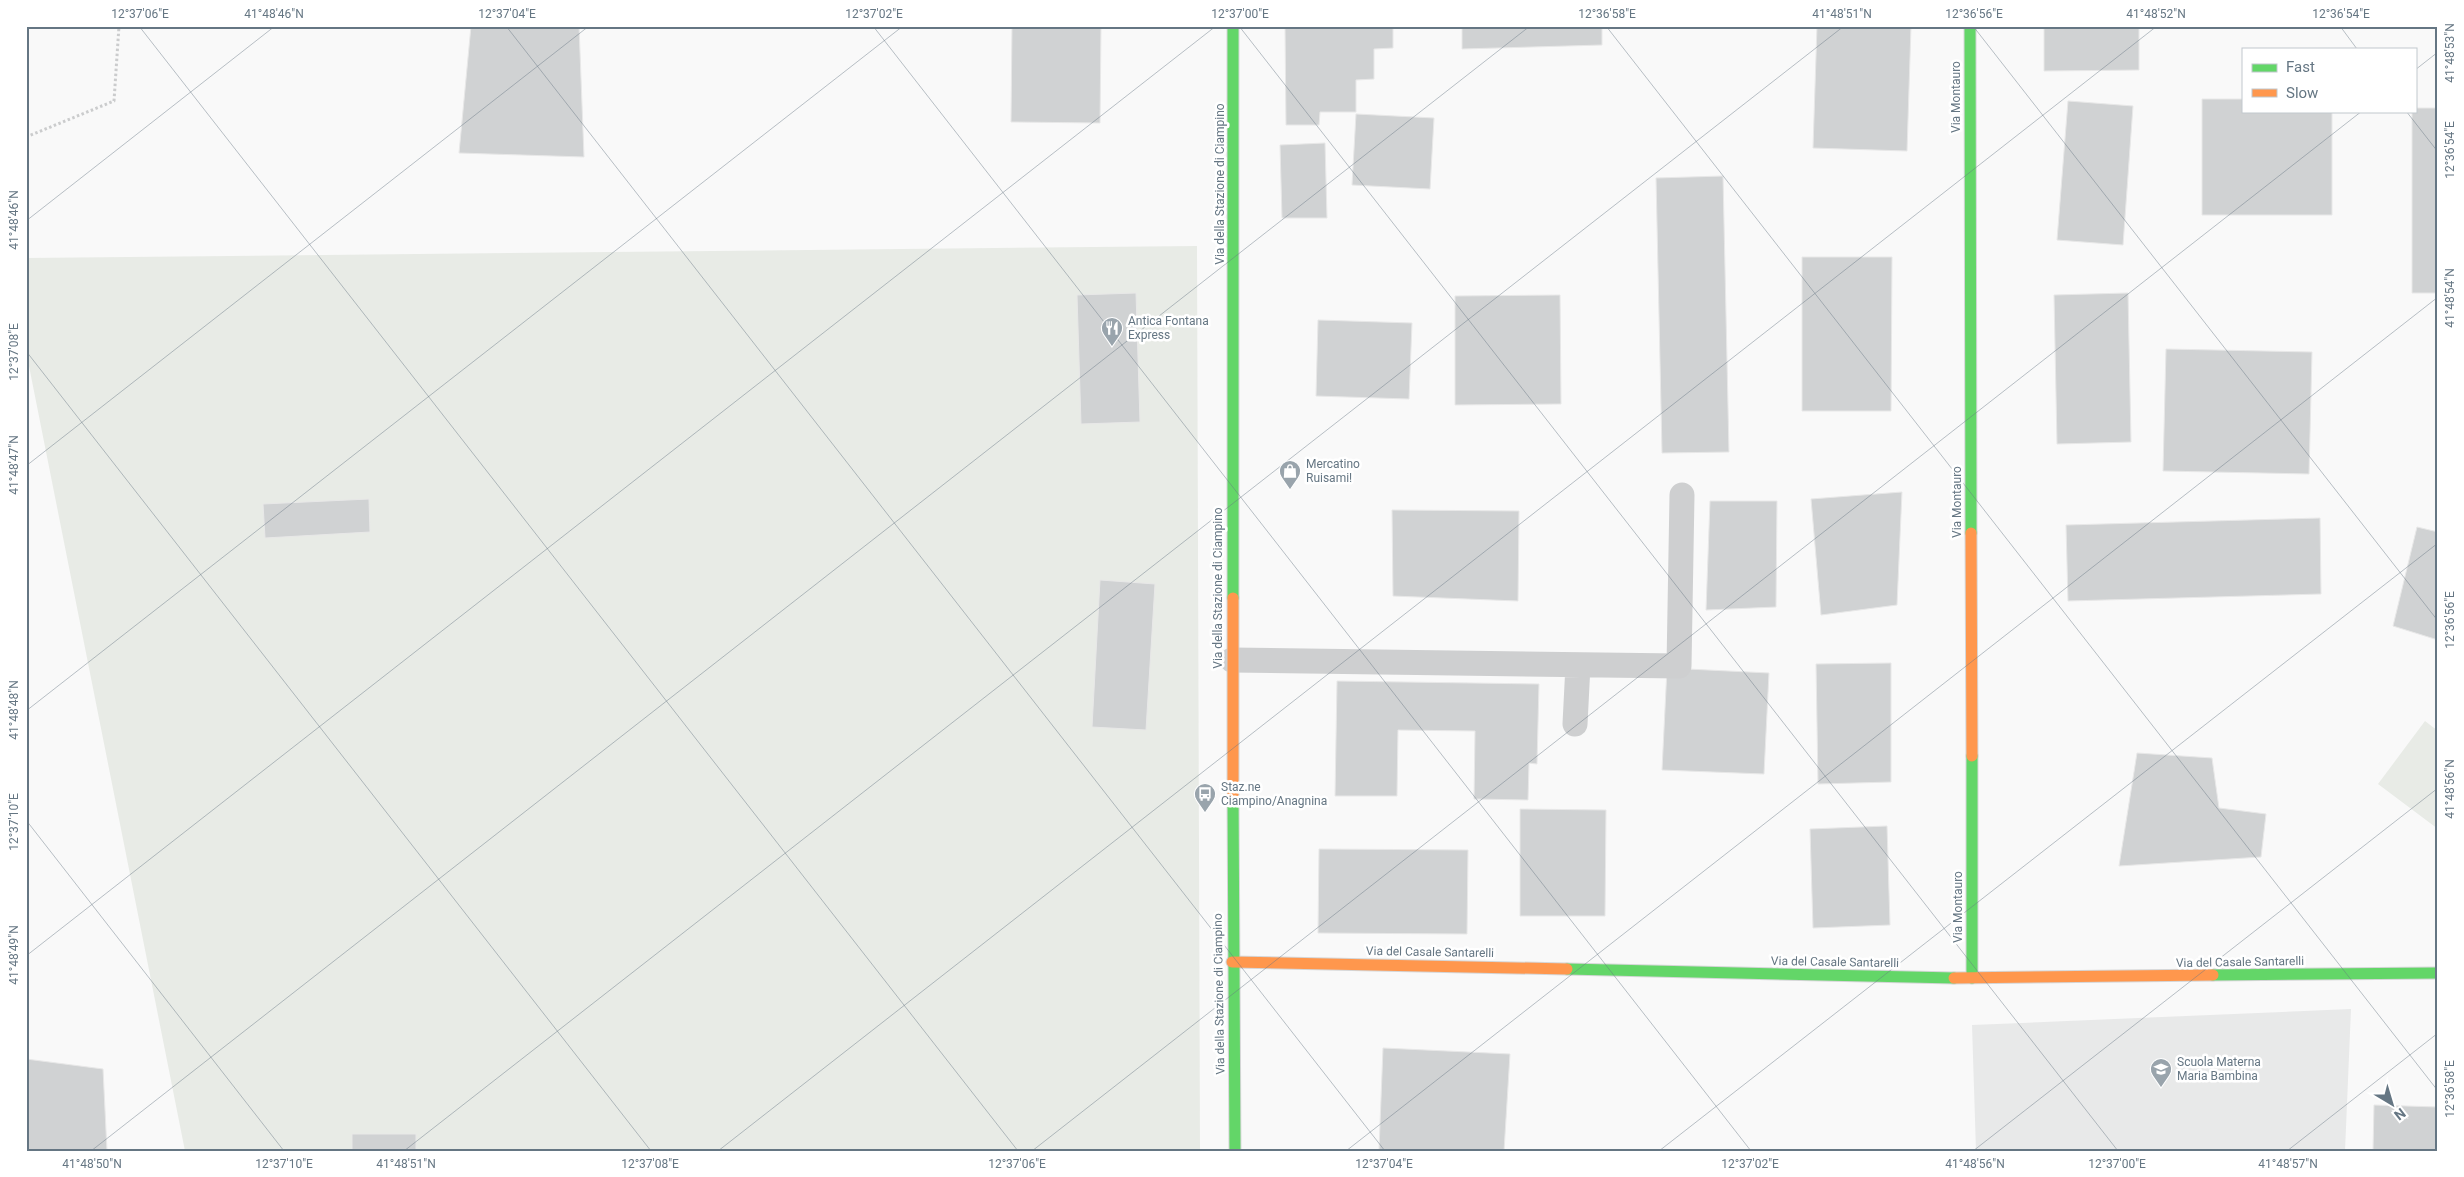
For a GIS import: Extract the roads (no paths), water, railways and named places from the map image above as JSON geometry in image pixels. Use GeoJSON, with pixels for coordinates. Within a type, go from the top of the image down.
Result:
{"type":"FeatureCollection","features":[{"type":"Feature","properties":{"kind":"street","name":"Via della Stazione di Ciampino"},"geometry":{"type":"LineString","coordinates":[[1233,26],[1235,192],[1232,962],[1235,1151]]}},
{"type":"Feature","properties":{"kind":"street","name":"Via Montauro"},"geometry":{"type":"LineString","coordinates":[[1970,26],[1972,978]]}},
{"type":"Feature","properties":{"kind":"street","name":"Via del Casale Santarelli"},"geometry":{"type":"LineString","coordinates":[[1232,962],[1972,978],[2438,973]]}},
{"type":"Feature","properties":{"kind":"lane"},"geometry":{"type":"LineString","coordinates":[[1232,660],[1679,666],[1682,496]]}},
{"type":"Feature","properties":{"kind":"lane"},"geometry":{"type":"LineString","coordinates":[[1575,724],[1578,665]]}},
{"type":"Feature","properties":{"kind":"place","name":"Antica Fontana Express"},"geometry":{"type":"Point","coordinates":[1112,347]}},
{"type":"Feature","properties":{"kind":"place","name":"Mercatino Ruisami!"},"geometry":{"type":"Point","coordinates":[1290,490]}},
{"type":"Feature","properties":{"kind":"place","name":"Staz.ne Ciampino/Anagnina"},"geometry":{"type":"Point","coordinates":[1205,813]}},
{"type":"Feature","properties":{"kind":"place","name":"Scuola Materna Maria Bambina"},"geometry":{"type":"Point","coordinates":[2161,1088]}}]}
